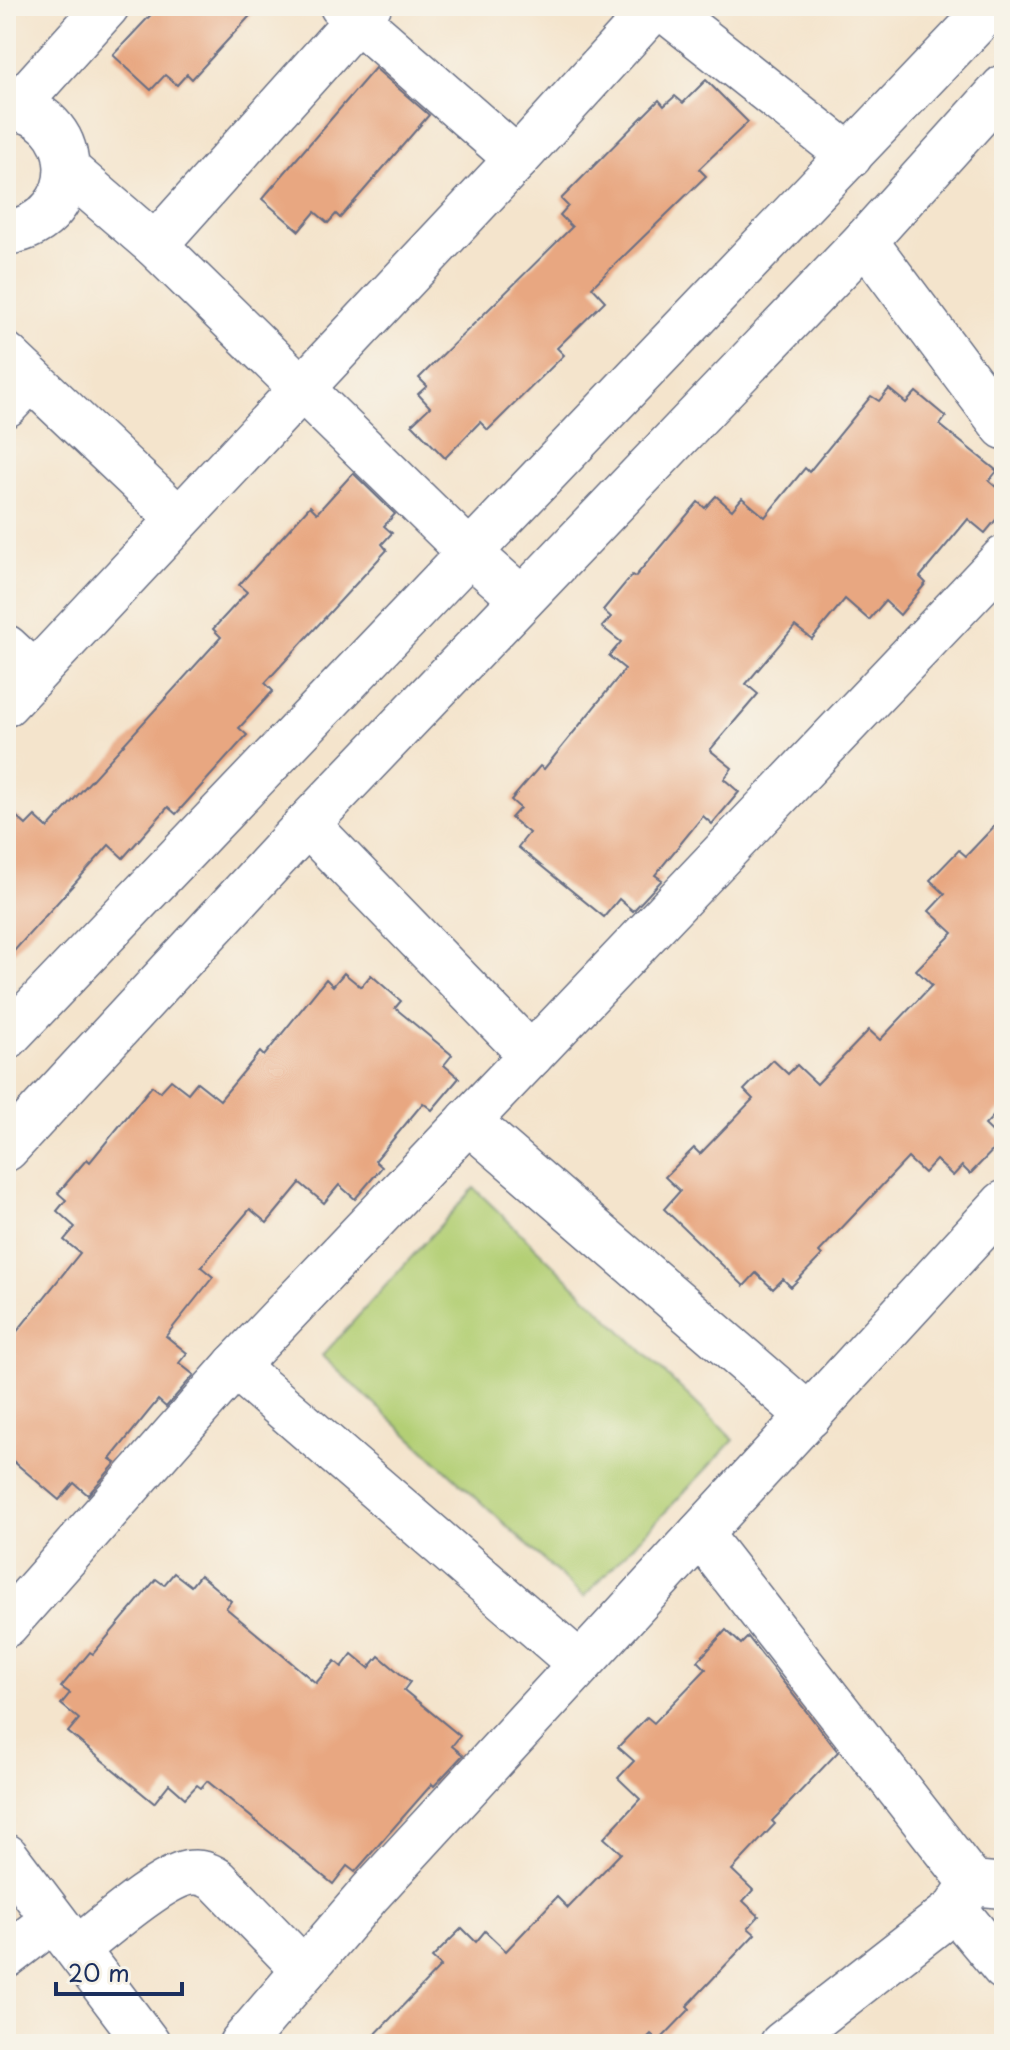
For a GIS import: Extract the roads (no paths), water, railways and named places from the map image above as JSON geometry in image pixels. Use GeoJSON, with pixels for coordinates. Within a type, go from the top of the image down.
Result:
{"type":"FeatureCollection","features":[{"type":"Feature","properties":{"kind":"street"},"geometry":{"type":"LineString","coordinates":[[6,233],[24,230],[41,221],[55,207],[65,189],[68,170],[64,148],[52,130],[36,116],[10,108],[107,6]]}},
{"type":"Feature","properties":{"kind":"street"},"geometry":{"type":"LineString","coordinates":[[15,675],[178,518],[658,6],[850,156]]}},
{"type":"Feature","properties":{"kind":"street"},"geometry":{"type":"LineString","coordinates":[[155,245],[356,10],[517,159]]}},
{"type":"Feature","properties":{"kind":"street"},"geometry":{"type":"LineString","coordinates":[[6,1038],[850,156],[974,12]]}},
{"type":"Feature","properties":{"kind":"street"},"geometry":{"type":"LineString","coordinates":[[10,1137],[865,241],[994,99],[974,12]]}},
{"type":"Feature","properties":{"kind":"street"},"geometry":{"type":"LineString","coordinates":[[68,170],[155,245],[471,554],[522,599]]}},
{"type":"Feature","properties":{"kind":"street"},"geometry":{"type":"LineString","coordinates":[[865,241],[1004,427]]}},
{"type":"Feature","properties":{"kind":"street"},"geometry":{"type":"LineString","coordinates":[[14,380],[178,518]]}},
{"type":"Feature","properties":{"kind":"street"},"geometry":{"type":"LineString","coordinates":[[6,1625],[235,1366],[1004,558]]}},
{"type":"Feature","properties":{"kind":"street"},"geometry":{"type":"LineString","coordinates":[[307,824],[531,1055]]}},
{"type":"Feature","properties":{"kind":"street"},"geometry":{"type":"LineString","coordinates":[[468,1121],[809,1416]]}},
{"type":"Feature","properties":{"kind":"street"},"geometry":{"type":"LineString","coordinates":[[241,2044],[370,1893],[1004,1203]]}},
{"type":"Feature","properties":{"kind":"street"},"geometry":{"type":"LineString","coordinates":[[235,1366],[580,1664]]}},
{"type":"Feature","properties":{"kind":"street"},"geometry":{"type":"LineString","coordinates":[[700,1534],[977,1893],[1004,1968]]}},
{"type":"Feature","properties":{"kind":"street"},"geometry":{"type":"LineString","coordinates":[[6,1856],[148,2044]]}},
{"type":"Feature","properties":{"kind":"street"},"geometry":{"type":"LineString","coordinates":[[6,1956],[65,1935],[185,1873],[204,1872],[217,1880],[304,1970]]}},
{"type":"Feature","properties":{"kind":"street"},"geometry":{"type":"LineString","coordinates":[[782,2044],[977,1893]]}}]}
